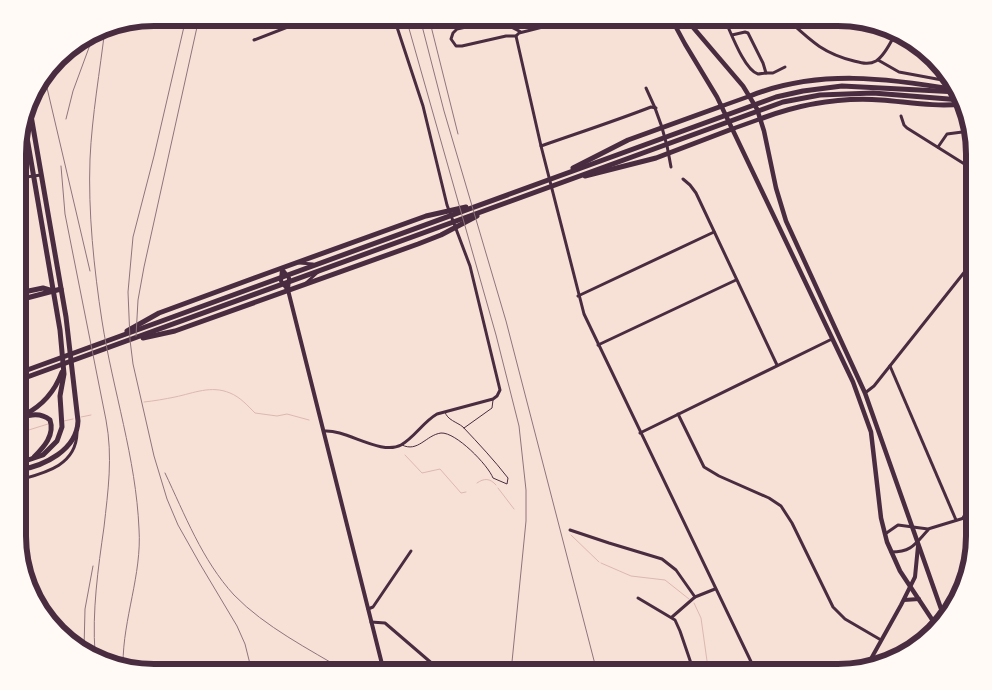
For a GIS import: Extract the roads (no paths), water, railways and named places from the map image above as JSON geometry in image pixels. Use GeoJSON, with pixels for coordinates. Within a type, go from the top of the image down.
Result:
{"type":"FeatureCollection","features":[{"type":"Feature","properties":{"kind":"highway"},"geometry":{"type":"LineString","coordinates":[[750,96],[769,89],[801,82],[838,78],[875,78],[948,89]]}},
{"type":"Feature","properties":{"kind":"highway"},"geometry":{"type":"LineString","coordinates":[[801,82],[805,105]]}},
{"type":"Feature","properties":{"kind":"highway"},"geometry":{"type":"LineString","coordinates":[[27,370],[765,101],[803,91],[842,86],[949,91]]}},
{"type":"Feature","properties":{"kind":"highway"},"geometry":{"type":"LineString","coordinates":[[27,377],[769,107],[802,98],[873,93],[954,101]]}},
{"type":"Feature","properties":{"kind":"highway"},"geometry":{"type":"LineString","coordinates":[[760,119],[805,105],[848,99],[949,106],[955,104]]}},
{"type":"Feature","properties":{"kind":"highway"},"geometry":{"type":"LineString","coordinates":[[552,178],[628,140],[722,106]]}},
{"type":"Feature","properties":{"kind":"highway"},"geometry":{"type":"LineString","coordinates":[[27,468],[40,464],[57,455],[67,446],[77,427],[78,421],[61,289],[32,118]]}},
{"type":"Feature","properties":{"kind":"highway"},"geometry":{"type":"LineString","coordinates":[[556,184],[636,164],[732,129]]}},
{"type":"Feature","properties":{"kind":"highway"},"geometry":{"type":"LineString","coordinates":[[27,137],[53,291],[64,374],[60,396],[62,427],[60,434],[49,451],[27,461]]}},
{"type":"Feature","properties":{"kind":"highway"},"geometry":{"type":"LineString","coordinates":[[110,340],[159,313],[246,281],[426,216],[488,202]]}},
{"type":"Feature","properties":{"kind":"highway"},"geometry":{"type":"LineString","coordinates":[[128,341],[175,331],[304,285],[441,235],[496,207]]}},
{"type":"Feature","properties":{"kind":"highway"},"geometry":{"type":"LineString","coordinates":[[26,291],[43,288],[53,291]]}},
{"type":"Feature","properties":{"kind":"highway"},"geometry":{"type":"LineString","coordinates":[[26,299],[61,289]]}},
{"type":"Feature","properties":{"kind":"highway"},"geometry":{"type":"LineString","coordinates":[[27,413],[49,396],[59,379],[64,364]]}},
{"type":"Feature","properties":{"kind":"highway"},"geometry":{"type":"LineString","coordinates":[[27,416],[44,415],[50,420],[52,429],[49,438],[32,460]]}},
{"type":"Feature","properties":{"kind":"main road"},"geometry":{"type":"LineString","coordinates":[[676,27],[722,106],[853,382],[871,432],[880,518],[884,534],[900,571],[933,620]]}},
{"type":"Feature","properties":{"kind":"main road"},"geometry":{"type":"LineString","coordinates":[[692,27],[750,96],[760,119],[776,188],[786,221],[865,393],[942,609]]}},
{"type":"Feature","properties":{"kind":"main road"},"geometry":{"type":"LineString","coordinates":[[722,106],[750,96]]}},
{"type":"Feature","properties":{"kind":"main road"},"geometry":{"type":"LineString","coordinates":[[732,129],[760,119]]}},
{"type":"Feature","properties":{"kind":"main road"},"geometry":{"type":"LineString","coordinates":[[282,269],[289,278],[288,290]]}},
{"type":"Feature","properties":{"kind":"main road"},"geometry":{"type":"LineString","coordinates":[[282,269],[281,281],[288,290],[382,663]]}},
{"type":"Feature","properties":{"kind":"main road"},"geometry":{"type":"LineString","coordinates":[[870,659],[915,577],[918,542]]}},
{"type":"Feature","properties":{"kind":"main road"},"geometry":{"type":"LineString","coordinates":[[904,600],[920,599]]}},
{"type":"Feature","properties":{"kind":"street"},"geometry":{"type":"LineString","coordinates":[[254,40],[290,26]]}},
{"type":"Feature","properties":{"kind":"street"},"geometry":{"type":"LineString","coordinates":[[324,431],[339,432],[375,445],[390,447],[401,445],[437,414],[493,399],[500,392],[500,383],[470,266],[447,205],[423,106],[397,26]]}},
{"type":"Feature","properties":{"kind":"street"},"geometry":{"type":"LineString","coordinates":[[469,26],[457,29],[453,33],[451,37],[454,44],[459,47],[506,36],[516,36],[521,32],[543,27]]}},
{"type":"Feature","properties":{"kind":"street"},"geometry":{"type":"LineString","coordinates":[[510,27],[521,32]]}},
{"type":"Feature","properties":{"kind":"street"},"geometry":{"type":"LineString","coordinates":[[728,27],[744,60],[758,74],[773,73],[785,67]]}},
{"type":"Feature","properties":{"kind":"street"},"geometry":{"type":"LineString","coordinates":[[796,27],[824,51],[861,63],[870,63],[878,60],[892,38]]}},
{"type":"Feature","properties":{"kind":"street"},"geometry":{"type":"LineString","coordinates":[[732,35],[748,33],[763,62],[766,73]]}},
{"type":"Feature","properties":{"kind":"street"},"geometry":{"type":"LineString","coordinates":[[516,36],[578,296],[586,321],[752,664]]}},
{"type":"Feature","properties":{"kind":"street"},"geometry":{"type":"LineString","coordinates":[[878,60],[899,72],[942,80]]}},
{"type":"Feature","properties":{"kind":"street"},"geometry":{"type":"LineString","coordinates":[[646,88],[656,108],[665,135],[671,167]]}},
{"type":"Feature","properties":{"kind":"street"},"geometry":{"type":"LineString","coordinates":[[542,146],[651,107],[656,108]]}},
{"type":"Feature","properties":{"kind":"street"},"geometry":{"type":"LineString","coordinates":[[901,116],[907,128],[965,164]]}},
{"type":"Feature","properties":{"kind":"street"},"geometry":{"type":"LineString","coordinates":[[938,147],[947,134],[963,132]]}},
{"type":"Feature","properties":{"kind":"street"},"geometry":{"type":"LineString","coordinates":[[26,177],[42,175]]}},
{"type":"Feature","properties":{"kind":"street"},"geometry":{"type":"LineString","coordinates":[[683,179],[696,193],[777,365]]}},
{"type":"Feature","properties":{"kind":"street"},"geometry":{"type":"LineString","coordinates":[[296,263],[317,264],[420,227],[440,216],[452,218]]}},
{"type":"Feature","properties":{"kind":"street"},"geometry":{"type":"LineString","coordinates":[[304,285],[320,271],[404,240],[445,228],[452,218]]}},
{"type":"Feature","properties":{"kind":"street"},"geometry":{"type":"LineString","coordinates":[[578,296],[714,232]]}},
{"type":"Feature","properties":{"kind":"street"},"geometry":{"type":"LineString","coordinates":[[865,393],[872,389],[965,271]]}},
{"type":"Feature","properties":{"kind":"street"},"geometry":{"type":"LineString","coordinates":[[598,345],[736,280]]}},
{"type":"Feature","properties":{"kind":"street"},"geometry":{"type":"LineString","coordinates":[[640,433],[833,338]]}},
{"type":"Feature","properties":{"kind":"street"},"geometry":{"type":"LineString","coordinates":[[890,366],[956,520]]}},
{"type":"Feature","properties":{"kind":"street"},"geometry":{"type":"LineString","coordinates":[[678,414],[704,467],[713,473],[769,498],[781,506],[792,523],[833,607],[846,620],[881,640]]}},
{"type":"Feature","properties":{"kind":"street"},"geometry":{"type":"LineString","coordinates":[[27,478],[52,470],[65,461],[74,449],[77,427]]}},
{"type":"Feature","properties":{"kind":"street"},"geometry":{"type":"LineString","coordinates":[[884,534],[898,525],[928,529],[963,518],[965,515]]}},
{"type":"Feature","properties":{"kind":"street"},"geometry":{"type":"LineString","coordinates":[[891,552],[905,551],[918,542],[928,529]]}},
{"type":"Feature","properties":{"kind":"street"},"geometry":{"type":"LineString","coordinates":[[570,530],[662,559],[676,570],[695,596]]}},
{"type":"Feature","properties":{"kind":"street"},"geometry":{"type":"LineString","coordinates":[[368,609],[373,606],[411,551]]}},
{"type":"Feature","properties":{"kind":"street"},"geometry":{"type":"LineString","coordinates":[[672,617],[695,596],[715,589]]}},
{"type":"Feature","properties":{"kind":"street"},"geometry":{"type":"LineString","coordinates":[[638,598],[672,617],[678,625],[691,664]]}},
{"type":"Feature","properties":{"kind":"street"},"geometry":{"type":"LineString","coordinates":[[371,622],[385,623],[432,663]]}},
{"type":"Feature","properties":{"kind":"lane"},"geometry":{"type":"LineString","coordinates":[[464,428],[492,408],[493,399]]}},
{"type":"Feature","properties":{"kind":"lane"},"geometry":{"type":"LineString","coordinates":[[401,445],[408,448],[414,447],[436,434],[447,434],[460,441],[493,478],[507,484],[508,478],[490,455],[464,428],[448,417],[445,412]]}},
{"type":"Feature","properties":{"kind":"waterway"},"geometry":{"type":"LineString","coordinates":[[144,402],[216,390],[230,393],[237,397],[255,413],[277,416],[287,414],[309,420]]}},
{"type":"Feature","properties":{"kind":"waterway"},"geometry":{"type":"LineString","coordinates":[[81,417],[91,415]]}},
{"type":"Feature","properties":{"kind":"waterway"},"geometry":{"type":"LineString","coordinates":[[64,421],[73,419]]}},
{"type":"Feature","properties":{"kind":"waterway"},"geometry":{"type":"LineString","coordinates":[[27,431],[48,424]]}},
{"type":"Feature","properties":{"kind":"waterway"},"geometry":{"type":"LineString","coordinates":[[405,455],[422,473],[440,469],[461,493],[466,492]]}},
{"type":"Feature","properties":{"kind":"waterway"},"geometry":{"type":"LineString","coordinates":[[477,483],[487,479],[496,485]]}},
{"type":"Feature","properties":{"kind":"waterway"},"geometry":{"type":"LineString","coordinates":[[498,488],[514,509]]}},
{"type":"Feature","properties":{"kind":"waterway"},"geometry":{"type":"LineString","coordinates":[[571,535],[599,562]]}},
{"type":"Feature","properties":{"kind":"waterway"},"geometry":{"type":"LineString","coordinates":[[601,563],[631,576],[665,580],[689,599]]}},
{"type":"Feature","properties":{"kind":"waterway"},"geometry":{"type":"LineString","coordinates":[[694,603],[701,618],[707,664]]}},
{"type":"Feature","properties":{"kind":"railway"},"geometry":{"type":"LineString","coordinates":[[184,26],[133,237],[128,292],[130,340],[133,364],[154,456],[167,499],[178,525],[237,626],[245,644],[250,663]]}},
{"type":"Feature","properties":{"kind":"railway"},"geometry":{"type":"LineString","coordinates":[[136,336],[138,300],[144,267],[197,26]]}},
{"type":"Feature","properties":{"kind":"railway"},"geometry":{"type":"LineString","coordinates":[[408,26],[496,335],[519,426],[526,490],[526,521],[512,664]]}},
{"type":"Feature","properties":{"kind":"railway"},"geometry":{"type":"LineString","coordinates":[[422,26],[444,111],[506,321],[595,664]]}},
{"type":"Feature","properties":{"kind":"railway"},"geometry":{"type":"LineString","coordinates":[[431,26],[458,134]]}},
{"type":"Feature","properties":{"kind":"railway"},"geometry":{"type":"LineString","coordinates":[[104,37],[91,143],[91,220],[102,321],[134,476],[139,529],[138,563],[126,630],[123,660]]}},
{"type":"Feature","properties":{"kind":"railway"},"geometry":{"type":"LineString","coordinates":[[66,119],[73,91],[91,43]]}},
{"type":"Feature","properties":{"kind":"railway"},"geometry":{"type":"LineString","coordinates":[[46,85],[90,271]]}},
{"type":"Feature","properties":{"kind":"railway"},"geometry":{"type":"LineString","coordinates":[[61,166],[65,214],[106,420],[109,447],[108,487],[95,606],[95,649]]}},
{"type":"Feature","properties":{"kind":"railway"},"geometry":{"type":"LineString","coordinates":[[165,473],[203,552],[234,595],[246,607],[273,627],[332,663]]}},
{"type":"Feature","properties":{"kind":"railway"},"geometry":{"type":"LineString","coordinates":[[84,643],[85,609],[93,566]]}}]}
